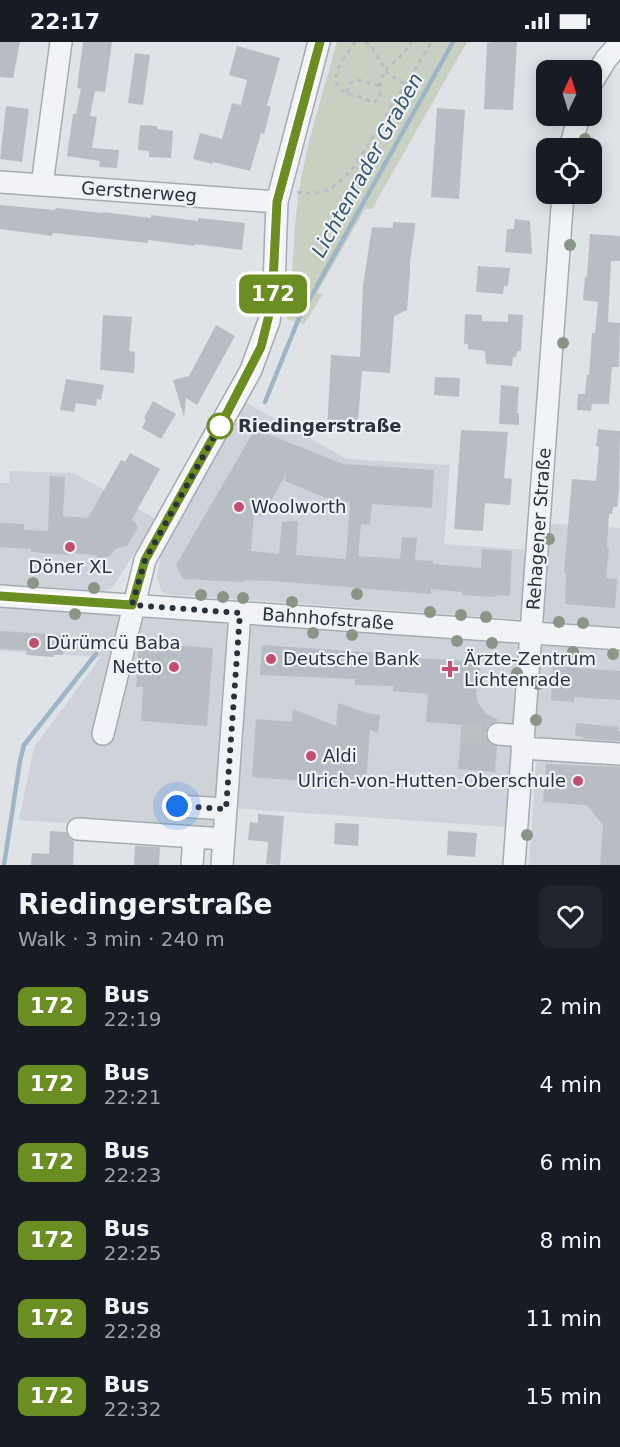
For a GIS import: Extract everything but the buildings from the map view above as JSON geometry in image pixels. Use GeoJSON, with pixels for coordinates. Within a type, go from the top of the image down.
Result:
{"type":"FeatureCollection","features":[{"type":"Feature","properties":{"kind":"street"},"geometry":{"type":"LineString","coordinates":[[42,185],[61,42]]}},
{"type":"Feature","properties":{"kind":"street"},"geometry":{"type":"LineString","coordinates":[[103,734],[126,641],[132,605],[145,560],[261,347],[272,303],[277,202],[320,42]]}},
{"type":"Feature","properties":{"kind":"street"},"geometry":{"type":"LineString","coordinates":[[602,66],[620,43]]}},
{"type":"Feature","properties":{"kind":"street","name":"Gerstnerweg"},"geometry":{"type":"LineString","coordinates":[[0,182],[277,202]]}},
{"type":"Feature","properties":{"kind":"street","name":"Rehagener Straße"},"geometry":{"type":"LineString","coordinates":[[514,865],[562,204]]}},
{"type":"Feature","properties":{"kind":"street","name":"Bahnhofstraße"},"geometry":{"type":"LineString","coordinates":[[0,596],[620,639]]}},
{"type":"Feature","properties":{"kind":"street"},"geometry":{"type":"LineString","coordinates":[[222,865],[240,613]]}},
{"type":"Feature","properties":{"kind":"street"},"geometry":{"type":"LineString","coordinates":[[498,734],[523,742],[620,754]]}},
{"type":"Feature","properties":{"kind":"street"},"geometry":{"type":"LineString","coordinates":[[177,806],[226,809]]}},
{"type":"Feature","properties":{"kind":"street"},"geometry":{"type":"LineString","coordinates":[[78,829],[224,839]]}},
{"type":"Feature","properties":{"kind":"street"},"geometry":{"type":"LineString","coordinates":[[192,865],[194,837]]}},
{"type":"Feature","properties":{"kind":"path"},"geometry":{"type":"LineString","coordinates":[[355,42],[336,73],[335,81],[338,88],[374,104],[380,96],[379,86],[386,69],[406,51],[411,42]]}},
{"type":"Feature","properties":{"kind":"path"},"geometry":{"type":"LineString","coordinates":[[365,42],[371,46],[388,74],[406,85]]}},
{"type":"Feature","properties":{"kind":"path"},"geometry":{"type":"LineString","coordinates":[[277,202],[295,192],[323,193],[339,183],[354,167],[432,42]]}},
{"type":"Feature","properties":{"kind":"path"},"geometry":{"type":"LineString","coordinates":[[347,93],[352,81],[359,79],[379,86]]}},
{"type":"Feature","properties":{"kind":"shaded area"},"geometry":{"type":"Polygon","coordinates":[[[245,402],[347,459],[450,465],[444,544],[530,550],[523,616],[516,619],[166,594],[161,591],[157,576],[161,555],[245,402]]]}},
{"type":"Feature","properties":{"kind":"shaded area"},"geometry":{"type":"Polygon","coordinates":[[[10,471],[74,473],[156,519],[113,587],[104,591],[0,584],[0,483],[9,483],[10,471]]]}},
{"type":"Feature","properties":{"kind":"shaded area"},"geometry":{"type":"Polygon","coordinates":[[[546,523],[620,528],[620,627],[547,622],[541,617],[546,523]]]}},
{"type":"Feature","properties":{"kind":"shaded area"},"geometry":{"type":"Polygon","coordinates":[[[0,607],[216,622],[227,625],[230,629],[217,833],[19,820],[34,747],[101,657],[0,651],[0,607]]]}},
{"type":"Feature","properties":{"kind":"shaded area"},"geometry":{"type":"Polygon","coordinates":[[[259,625],[521,645],[506,827],[233,808],[247,630],[259,625]]]}},
{"type":"Feature","properties":{"kind":"shaded area"},"geometry":{"type":"Polygon","coordinates":[[[540,646],[620,651],[620,865],[529,865],[538,736],[532,735],[540,646]]]}},
{"type":"Feature","properties":{"kind":"green space"},"geometry":{"type":"Polygon","coordinates":[[[337,42],[467,42],[372,209],[365,209],[317,293],[323,294],[304,324],[287,319],[296,214],[310,140],[337,42]]]}},
{"type":"Feature","properties":{"kind":"waterway","name":"Lichtenrader Graben"},"geometry":{"type":"LineString","coordinates":[[265,402],[299,318],[453,42]]}},
{"type":"Feature","properties":{"kind":"waterway","name":"Lichtenrader Graben"},"geometry":{"type":"LineString","coordinates":[[4,865],[24,745],[96,654]]}},
{"type":"Feature","properties":{"kind":"tunnel"},"geometry":{"type":"LineString","coordinates":[[461,732],[498,734]]}},
{"type":"Feature","properties":{"kind":"bus line","name":"172"},"geometry":{"type":"LineString","coordinates":[[0,596],[132,605],[145,560],[261,347],[269,321],[274,286],[277,202],[320,42]]}},
{"type":"Feature","properties":{"kind":"place","name":"Riedingerstraße"},"geometry":{"type":"Point","coordinates":[220,426]}},
{"type":"Feature","properties":{"kind":"place","name":"Woolworth"},"geometry":{"type":"Point","coordinates":[239,507]}},
{"type":"Feature","properties":{"kind":"place","name":"Döner XL"},"geometry":{"type":"Point","coordinates":[70,547]}},
{"type":"Feature","properties":{"kind":"place","name":"Dürümcü Baba"},"geometry":{"type":"Point","coordinates":[34,643]}},
{"type":"Feature","properties":{"kind":"place","name":"Deutsche Bank"},"geometry":{"type":"Point","coordinates":[271,659]}},
{"type":"Feature","properties":{"kind":"place","name":"Netto"},"geometry":{"type":"Point","coordinates":[174,667]}},
{"type":"Feature","properties":{"kind":"place","name":"Ärzte-Zentrum Lichtenrade"},"geometry":{"type":"Point","coordinates":[450,669]}},
{"type":"Feature","properties":{"kind":"place","name":"Aldi"},"geometry":{"type":"Point","coordinates":[311,756]}},
{"type":"Feature","properties":{"kind":"place","name":"Ulrich-von-Hutten-Oberschule"},"geometry":{"type":"Point","coordinates":[578,781]}},
{"type":"Feature","properties":{"kind":"route"},"geometry":{"type":"LineString","coordinates":[[177,806],[226,809],[240,613],[132,605],[145,560],[220,426]]}}]}
